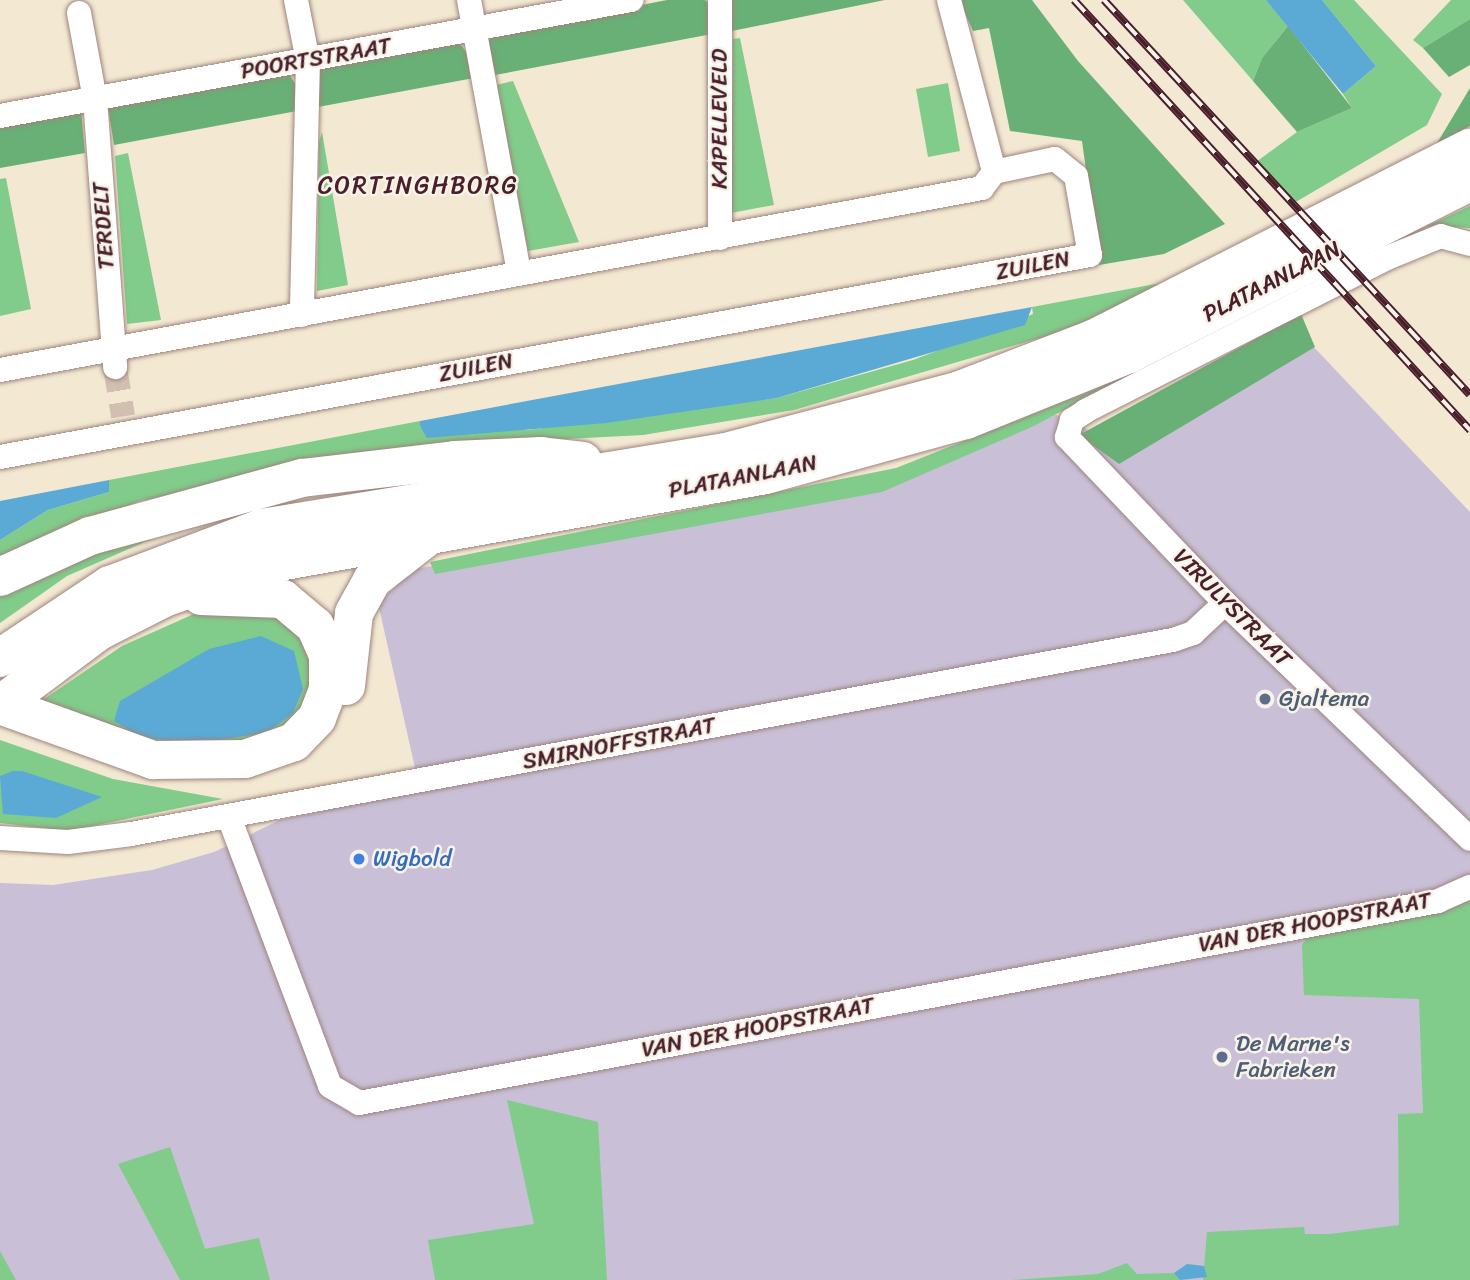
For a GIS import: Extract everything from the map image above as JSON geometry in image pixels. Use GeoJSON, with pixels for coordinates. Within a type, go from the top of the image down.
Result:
{"type":"FeatureCollection","features":[{"type":"Feature","properties":{"kind":"highway","name":"PLATAANLAAN"},"geometry":{"type":"LineString","coordinates":[[7,687],[110,585],[212,542],[338,513],[634,467],[877,417],[1037,362],[1470,148]]}},
{"type":"Feature","properties":{"kind":"highway","name":"PLATAANLAAN"},"geometry":{"type":"LineString","coordinates":[[7,687],[99,632],[164,598],[284,559],[766,475],[967,420],[1129,354],[1470,182]]}},
{"type":"Feature","properties":{"kind":"highway"},"geometry":{"type":"LineString","coordinates":[[0,577],[90,536],[302,478],[541,456],[634,467]]}},
{"type":"Feature","properties":{"kind":"highway"},"geometry":{"type":"LineString","coordinates":[[0,730],[171,779],[220,781],[276,769],[319,745],[339,718],[354,613],[372,580],[436,531]]}},
{"type":"Feature","properties":{"kind":"highway"},"geometry":{"type":"LineString","coordinates":[[7,687],[153,760],[245,759],[279,750],[307,731],[324,704],[330,672],[323,639],[303,612],[283,599],[244,593],[164,598]]}},
{"type":"Feature","properties":{"kind":"street"},"geometry":{"type":"LineString","coordinates":[[296,0],[308,61],[302,315]]}},
{"type":"Feature","properties":{"kind":"street"},"geometry":{"type":"LineString","coordinates":[[469,0],[519,273]]}},
{"type":"Feature","properties":{"kind":"street","name":"POORTSTRAAT"},"geometry":{"type":"LineString","coordinates":[[0,116],[631,0]]}},
{"type":"Feature","properties":{"kind":"street","name":"KAPELLEVELD"},"geometry":{"type":"LineString","coordinates":[[720,0],[720,238]]}},
{"type":"Feature","properties":{"kind":"street"},"geometry":{"type":"LineString","coordinates":[[949,0],[994,172]]}},
{"type":"Feature","properties":{"kind":"street","name":"TERDELT"},"geometry":{"type":"LineString","coordinates":[[79,13],[94,99],[114,360]]}},
{"type":"Feature","properties":{"kind":"street","name":"ZUILEN"},"geometry":{"type":"LineString","coordinates":[[0,370],[114,360],[302,315],[982,188],[994,172],[1055,159],[1076,176],[1090,255],[125,424],[0,457]]}},
{"type":"Feature","properties":{"kind":"street","name":"PLATAANLAAN"},"geometry":{"type":"LineString","coordinates":[[1067,428],[1086,411],[1399,252],[1441,236],[1470,244]]}},
{"type":"Feature","properties":{"kind":"street","name":"VIRULYSTRAAT"},"geometry":{"type":"LineString","coordinates":[[1067,428],[1072,445],[1225,603],[1470,839]]}},
{"type":"Feature","properties":{"kind":"street","name":"SMIRNOFFSTRAAT"},"geometry":{"type":"LineString","coordinates":[[0,838],[68,842],[229,817],[1172,640],[1193,633],[1225,603]]}},
{"type":"Feature","properties":{"kind":"street","name":"VAN DER HOOPSTRAAT"},"geometry":{"type":"LineString","coordinates":[[229,817],[330,1086],[359,1103],[1438,901],[1470,887]]}},
{"type":"Feature","properties":{"kind":"shaded area"},"geometry":{"type":"Polygon","coordinates":[[[1292,324],[1470,512],[1470,1280],[0,1280],[0,883],[53,885],[152,870],[214,852],[280,820],[420,790],[378,603],[415,569],[874,488],[1050,412],[1091,431],[1292,324]]]}},
{"type":"Feature","properties":{"kind":"green space"},"geometry":{"type":"Polygon","coordinates":[[[667,0],[705,0],[712,7],[712,34],[490,76],[484,47],[493,34],[667,0]]]}},
{"type":"Feature","properties":{"kind":"green space"},"geometry":{"type":"Polygon","coordinates":[[[729,0],[885,0],[727,32],[729,0]]]}},
{"type":"Feature","properties":{"kind":"green space"},"geometry":{"type":"Polygon","coordinates":[[[959,0],[1032,0],[1078,61],[1225,224],[1164,254],[1099,265],[1082,141],[1010,131],[989,28],[973,31],[959,0]]]}},
{"type":"Feature","properties":{"kind":"green space"},"geometry":{"type":"Polygon","coordinates":[[[1183,0],[1266,0],[1288,26],[1262,58],[1253,81],[1183,0]]]}},
{"type":"Feature","properties":{"kind":"green space"},"geometry":{"type":"Polygon","coordinates":[[[1322,0],[1354,0],[1442,94],[1427,125],[1294,203],[1256,162],[1297,132],[1352,108],[1343,94],[1376,66],[1322,0]]]}},
{"type":"Feature","properties":{"kind":"green space"},"geometry":{"type":"Polygon","coordinates":[[[1451,0],[1470,0],[1470,19],[1423,48],[1413,40],[1451,0]]]}},
{"type":"Feature","properties":{"kind":"green space"},"geometry":{"type":"Polygon","coordinates":[[[1470,19],[1470,65],[1449,77],[1423,48],[1470,19]]]}},
{"type":"Feature","properties":{"kind":"green space"},"geometry":{"type":"Polygon","coordinates":[[[1288,26],[1352,108],[1297,132],[1253,81],[1262,58],[1288,26]]]}},
{"type":"Feature","properties":{"kind":"green space"},"geometry":{"type":"Polygon","coordinates":[[[740,38],[774,205],[731,213],[733,39],[740,38]]]}},
{"type":"Feature","properties":{"kind":"green space"},"geometry":{"type":"Polygon","coordinates":[[[457,40],[470,57],[474,78],[318,107],[317,67],[457,40]]]}},
{"type":"Feature","properties":{"kind":"green space"},"geometry":{"type":"Polygon","coordinates":[[[288,72],[299,90],[297,111],[114,145],[108,107],[288,72]]]}},
{"type":"Feature","properties":{"kind":"green space"},"geometry":{"type":"Polygon","coordinates":[[[513,81],[579,242],[528,251],[496,85],[513,81]]]}},
{"type":"Feature","properties":{"kind":"green space"},"geometry":{"type":"Polygon","coordinates":[[[948,83],[960,151],[928,157],[916,89],[948,83]]]}},
{"type":"Feature","properties":{"kind":"green space"},"geometry":{"type":"Polygon","coordinates":[[[1470,88],[1470,126],[1436,145],[1470,88]]]}},
{"type":"Feature","properties":{"kind":"green space"},"geometry":{"type":"Polygon","coordinates":[[[81,110],[85,153],[0,168],[0,123],[81,110]]]}},
{"type":"Feature","properties":{"kind":"green space"},"geometry":{"type":"Polygon","coordinates":[[[322,132],[348,285],[317,291],[319,142],[322,132]]]}},
{"type":"Feature","properties":{"kind":"green space"},"geometry":{"type":"Polygon","coordinates":[[[128,153],[161,320],[127,324],[115,156],[128,153]]]}},
{"type":"Feature","properties":{"kind":"green space"},"geometry":{"type":"Polygon","coordinates":[[[6,178],[31,309],[0,316],[0,179],[6,178]]]}},
{"type":"Feature","properties":{"kind":"green space"},"geometry":{"type":"Polygon","coordinates":[[[1470,206],[1470,228],[1428,226],[1470,206]]]}},
{"type":"Feature","properties":{"kind":"green space"},"geometry":{"type":"Polygon","coordinates":[[[1166,282],[1067,330],[794,410],[643,435],[507,442],[322,467],[140,501],[0,558],[0,540],[48,510],[109,492],[109,480],[420,421],[420,427],[528,430],[777,398],[913,360],[1033,314],[1032,307],[1166,282]]]}},
{"type":"Feature","properties":{"kind":"green space"},"geometry":{"type":"Polygon","coordinates":[[[1301,314],[1315,347],[1119,464],[1079,435],[1301,314]]]}},
{"type":"Feature","properties":{"kind":"green space"},"geometry":{"type":"Polygon","coordinates":[[[1204,334],[1034,426],[882,492],[435,574],[430,562],[896,468],[1085,393],[1204,334]]]}},
{"type":"Feature","properties":{"kind":"green space"},"geometry":{"type":"Polygon","coordinates":[[[225,507],[67,576],[0,623],[0,590],[225,507]]]}},
{"type":"Feature","properties":{"kind":"green space"},"geometry":{"type":"Polygon","coordinates":[[[214,605],[287,613],[323,681],[292,733],[184,754],[31,708],[122,646],[214,605]]]}},
{"type":"Feature","properties":{"kind":"green space"},"geometry":{"type":"Polygon","coordinates":[[[0,740],[113,779],[223,799],[68,831],[0,823],[0,740]]]}},
{"type":"Feature","properties":{"kind":"green space"},"geometry":{"type":"Polygon","coordinates":[[[1470,901],[1470,1280],[1203,1280],[1207,1232],[1304,1227],[1305,1234],[1330,1234],[1399,1225],[1398,1114],[1423,1113],[1419,999],[1304,995],[1302,945],[1313,930],[1470,901]]]}},
{"type":"Feature","properties":{"kind":"green space"},"geometry":{"type":"Polygon","coordinates":[[[507,1100],[598,1122],[607,1280],[435,1280],[428,1240],[534,1224],[507,1100]]]}},
{"type":"Feature","properties":{"kind":"green space"},"geometry":{"type":"Polygon","coordinates":[[[170,1147],[205,1249],[259,1238],[270,1280],[180,1280],[118,1164],[170,1147]]]}},
{"type":"Feature","properties":{"kind":"green space"},"geometry":{"type":"Polygon","coordinates":[[[0,1251],[16,1280],[0,1280],[0,1251]]]}},
{"type":"Feature","properties":{"kind":"green space"},"geometry":{"type":"Polygon","coordinates":[[[1127,1263],[1137,1274],[1174,1273],[1180,1280],[1012,1280],[1098,1274],[1127,1263]]]}},
{"type":"Feature","properties":{"kind":"water"},"geometry":{"type":"Polygon","coordinates":[[[1266,0],[1322,0],[1376,66],[1343,94],[1266,0]]]}},
{"type":"Feature","properties":{"kind":"water"},"geometry":{"type":"Polygon","coordinates":[[[1032,307],[1025,325],[777,398],[606,423],[427,438],[420,426],[420,421],[1032,307]]]}},
{"type":"Feature","properties":{"kind":"water"},"geometry":{"type":"Polygon","coordinates":[[[109,480],[109,492],[48,510],[0,540],[0,501],[109,480]]]}},
{"type":"Feature","properties":{"kind":"water"},"geometry":{"type":"Polygon","coordinates":[[[261,636],[294,651],[303,689],[293,713],[268,732],[189,745],[139,736],[114,721],[120,701],[209,649],[261,636]]]}},
{"type":"Feature","properties":{"kind":"water"},"geometry":{"type":"Polygon","coordinates":[[[22,771],[102,797],[56,818],[3,814],[0,776],[22,771]]]}},
{"type":"Feature","properties":{"kind":"water"},"geometry":{"type":"Polygon","coordinates":[[[1187,1264],[1204,1266],[1207,1277],[1180,1280],[1174,1273],[1187,1264]]]}},
{"type":"Feature","properties":{"kind":"tunnel"},"geometry":{"type":"LineString","coordinates":[[115,367],[123,416]]}},
{"type":"Feature","properties":{"kind":"railway"},"geometry":{"type":"LineString","coordinates":[[1074,0],[1470,430]]}},
{"type":"Feature","properties":{"kind":"railway"},"geometry":{"type":"LineString","coordinates":[[1104,0],[1470,395]]}},
{"type":"Feature","properties":{"kind":"place","name":"Gjaltema"},"geometry":{"type":"Point","coordinates":[1265,699]}},
{"type":"Feature","properties":{"kind":"place","name":"Wigbold"},"geometry":{"type":"Point","coordinates":[359,859]}},
{"type":"Feature","properties":{"kind":"place","name":"De Marne's Fabrieken"},"geometry":{"type":"Point","coordinates":[1222,1057]}},
{"type":"Feature","properties":{"kind":"district","name":"CORTINGHBORG"},"geometry":{"type":"Point","coordinates":[418,186]}}]}
